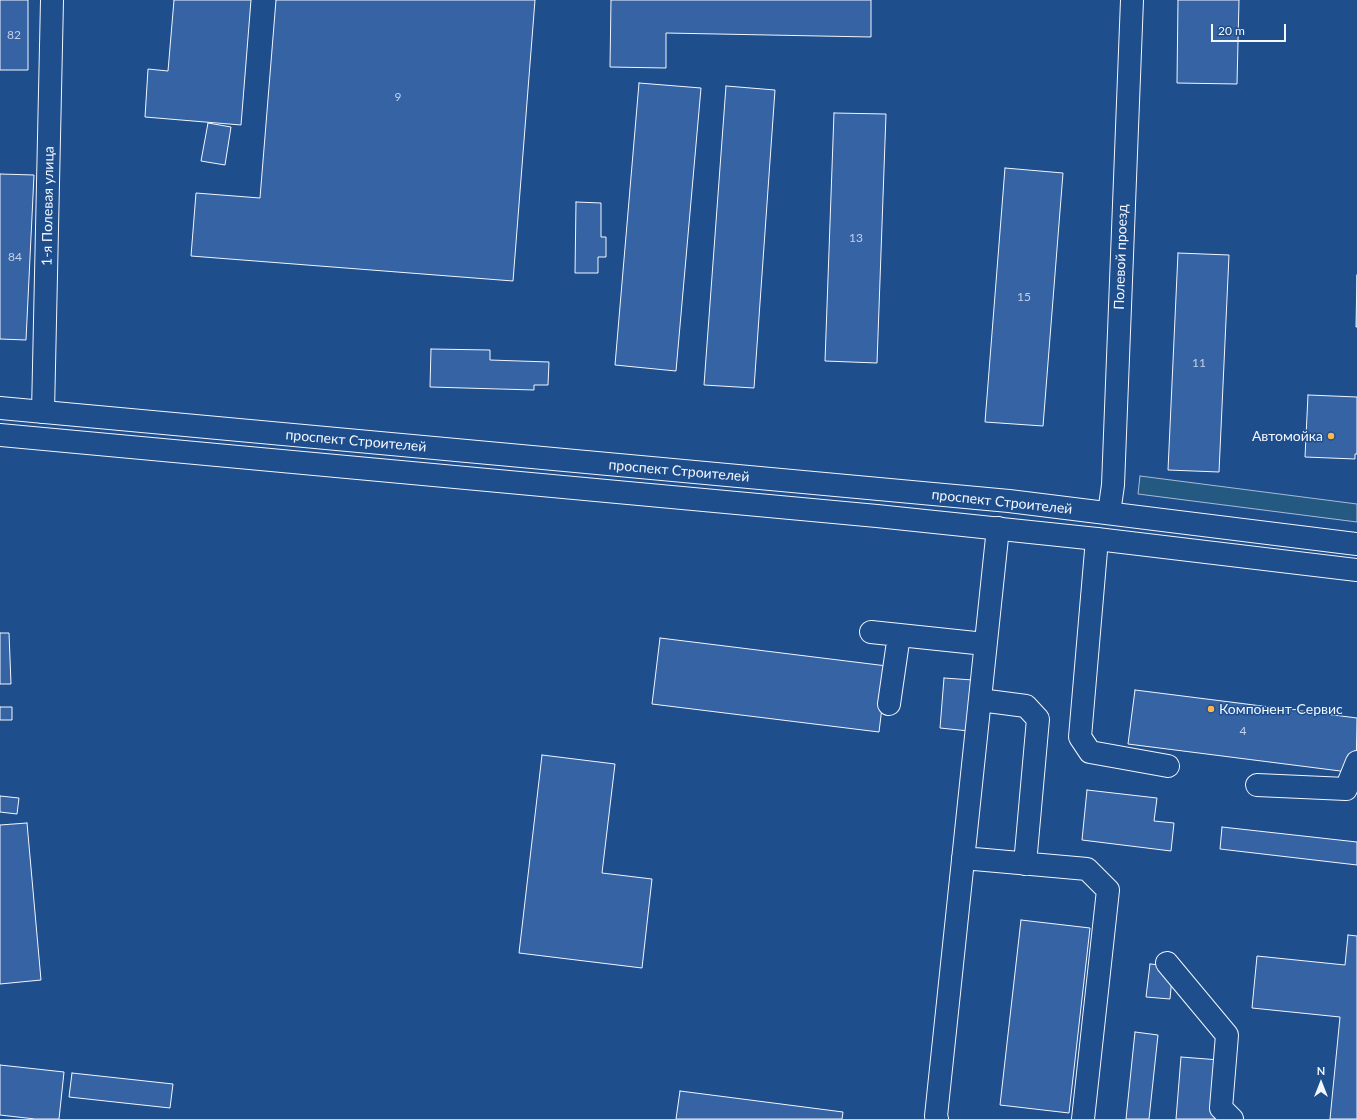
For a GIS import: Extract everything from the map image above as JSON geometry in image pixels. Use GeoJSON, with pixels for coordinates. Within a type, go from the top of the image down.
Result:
{"type":"FeatureCollection","features":[{"type":"Feature","properties":{"kind":"main road","name":"1-я Полевая улица"},"geometry":{"type":"LineString","coordinates":[[43,438],[52,0]]}},
{"type":"Feature","properties":{"kind":"main road","name":"Полевой проезд"},"geometry":{"type":"LineString","coordinates":[[1109,513],[1113,484],[1132,0]]}},
{"type":"Feature","properties":{"kind":"main road","name":"проспект Строителей"},"geometry":{"type":"LineString","coordinates":[[0,408],[1009,501],[1357,544]]}},
{"type":"Feature","properties":{"kind":"main road","name":"проспект Строителей"},"geometry":{"type":"LineString","coordinates":[[0,435],[998,528],[1357,570]]}},
{"type":"Feature","properties":{"kind":"main road"},"geometry":{"type":"LineString","coordinates":[[937,1119],[936,1116],[998,528]]}},
{"type":"Feature","properties":{"kind":"main road"},"geometry":{"type":"LineString","coordinates":[[1097,539],[1080,737],[1090,752],[1168,766]]}},
{"type":"Feature","properties":{"kind":"main road"},"geometry":{"type":"LineString","coordinates":[[871,632],[985,644]]}},
{"type":"Feature","properties":{"kind":"main road"},"geometry":{"type":"LineString","coordinates":[[889,704],[899,635]]}},
{"type":"Feature","properties":{"kind":"main road"},"geometry":{"type":"LineString","coordinates":[[980,700],[1026,706],[1038,719],[1025,864]]}},
{"type":"Feature","properties":{"kind":"main road"},"geometry":{"type":"LineString","coordinates":[[1257,785],[1346,790],[1357,762]]}},
{"type":"Feature","properties":{"kind":"main road"},"geometry":{"type":"LineString","coordinates":[[963,858],[1087,869],[1108,890],[1083,1119]]}},
{"type":"Feature","properties":{"kind":"main road"},"geometry":{"type":"LineString","coordinates":[[1167,963],[1227,1035],[1221,1108],[1232,1119]]}},
{"type":"Feature","properties":{"kind":"shaded area"},"geometry":{"type":"Polygon","coordinates":[[[1140,476],[1357,504],[1357,522],[1138,494],[1140,476]]]}},
{"type":"Feature","properties":{"kind":"building"},"geometry":{"type":"Polygon","coordinates":[[[0,0],[28,0],[28,70],[0,70],[0,0]]]}},
{"type":"Feature","properties":{"kind":"building"},"geometry":{"type":"Polygon","coordinates":[[[174,0],[251,0],[241,125],[145,117],[148,69],[168,71],[174,0]]]}},
{"type":"Feature","properties":{"kind":"building"},"geometry":{"type":"Polygon","coordinates":[[[276,0],[535,0],[513,281],[191,256],[196,193],[260,198],[276,0]]]}},
{"type":"Feature","properties":{"kind":"building"},"geometry":{"type":"Polygon","coordinates":[[[611,0],[871,0],[871,37],[666,33],[666,68],[610,67],[611,0]]]}},
{"type":"Feature","properties":{"kind":"building"},"geometry":{"type":"Polygon","coordinates":[[[1178,0],[1239,0],[1237,84],[1177,83],[1178,0]]]}},
{"type":"Feature","properties":{"kind":"building"},"geometry":{"type":"Polygon","coordinates":[[[639,83],[701,88],[676,371],[615,365],[639,83]]]}},
{"type":"Feature","properties":{"kind":"building"},"geometry":{"type":"Polygon","coordinates":[[[726,86],[775,90],[754,388],[704,385],[726,86]]]}},
{"type":"Feature","properties":{"kind":"building"},"geometry":{"type":"Polygon","coordinates":[[[834,113],[886,114],[877,363],[825,361],[834,113]]]}},
{"type":"Feature","properties":{"kind":"building"},"geometry":{"type":"Polygon","coordinates":[[[208,123],[231,127],[225,165],[201,161],[208,123]]]}},
{"type":"Feature","properties":{"kind":"building"},"geometry":{"type":"Polygon","coordinates":[[[1005,168],[1063,173],[1043,426],[985,422],[1005,168]]]}},
{"type":"Feature","properties":{"kind":"building"},"geometry":{"type":"Polygon","coordinates":[[[0,174],[34,175],[26,340],[0,339],[0,174]]]}},
{"type":"Feature","properties":{"kind":"building"},"geometry":{"type":"Polygon","coordinates":[[[576,202],[601,203],[601,237],[606,237],[606,257],[598,257],[598,273],[575,273],[576,202]]]}},
{"type":"Feature","properties":{"kind":"building"},"geometry":{"type":"Polygon","coordinates":[[[1178,253],[1229,255],[1219,472],[1168,470],[1178,253]]]}},
{"type":"Feature","properties":{"kind":"building"},"geometry":{"type":"Polygon","coordinates":[[[1357,275],[1357,327],[1356,327],[1357,275]]]}},
{"type":"Feature","properties":{"kind":"building"},"geometry":{"type":"Polygon","coordinates":[[[431,349],[490,350],[490,360],[549,362],[548,385],[534,385],[534,390],[430,387],[431,349]]]}},
{"type":"Feature","properties":{"kind":"building","name":"Автомойка"},"geometry":{"type":"Polygon","coordinates":[[[1308,395],[1357,397],[1357,454],[1355,454],[1355,459],[1305,457],[1308,395]]]}},
{"type":"Feature","properties":{"kind":"building"},"geometry":{"type":"Polygon","coordinates":[[[0,633],[9,633],[11,684],[0,684],[0,633]]]}},
{"type":"Feature","properties":{"kind":"building"},"geometry":{"type":"Polygon","coordinates":[[[660,638],[887,666],[879,732],[652,704],[660,638]]]}},
{"type":"Feature","properties":{"kind":"building"},"geometry":{"type":"Polygon","coordinates":[[[944,678],[973,680],[969,731],[940,728],[944,678]]]}},
{"type":"Feature","properties":{"kind":"building"},"geometry":{"type":"Polygon","coordinates":[[[1135,690],[1357,718],[1356,773],[1128,744],[1135,690]]]}},
{"type":"Feature","properties":{"kind":"building"},"geometry":{"type":"Polygon","coordinates":[[[0,707],[12,707],[12,720],[0,720],[0,707]]]}},
{"type":"Feature","properties":{"kind":"building"},"geometry":{"type":"Polygon","coordinates":[[[542,755],[615,764],[602,873],[652,879],[642,968],[519,953],[542,755]]]}},
{"type":"Feature","properties":{"kind":"building"},"geometry":{"type":"Polygon","coordinates":[[[1087,790],[1157,798],[1154,821],[1174,823],[1171,851],[1082,840],[1087,790]]]}},
{"type":"Feature","properties":{"kind":"building"},"geometry":{"type":"Polygon","coordinates":[[[0,796],[19,798],[17,814],[0,812],[0,796]]]}},
{"type":"Feature","properties":{"kind":"building"},"geometry":{"type":"Polygon","coordinates":[[[27,823],[41,980],[0,984],[0,825],[27,823]]]}},
{"type":"Feature","properties":{"kind":"building"},"geometry":{"type":"Polygon","coordinates":[[[1222,827],[1357,842],[1357,865],[1220,849],[1222,827]]]}},
{"type":"Feature","properties":{"kind":"building"},"geometry":{"type":"Polygon","coordinates":[[[1021,920],[1090,928],[1069,1113],[1000,1105],[1021,920]]]}},
{"type":"Feature","properties":{"kind":"building"},"geometry":{"type":"Polygon","coordinates":[[[1348,935],[1357,936],[1357,1119],[1330,1119],[1340,1017],[1252,1008],[1257,956],[1345,965],[1348,935]]]}},
{"type":"Feature","properties":{"kind":"building"},"geometry":{"type":"Polygon","coordinates":[[[1150,964],[1173,966],[1170,999],[1146,997],[1150,964]]]}},
{"type":"Feature","properties":{"kind":"building"},"geometry":{"type":"Polygon","coordinates":[[[1135,1032],[1158,1035],[1149,1119],[1126,1119],[1135,1032]]]}},
{"type":"Feature","properties":{"kind":"building"},"geometry":{"type":"Polygon","coordinates":[[[1181,1057],[1233,1061],[1228,1119],[1176,1119],[1181,1057]]]}},
{"type":"Feature","properties":{"kind":"building"},"geometry":{"type":"Polygon","coordinates":[[[0,1065],[64,1072],[59,1119],[35,1119],[0,1115],[0,1065]]]}},
{"type":"Feature","properties":{"kind":"building"},"geometry":{"type":"Polygon","coordinates":[[[72,1073],[173,1084],[170,1108],[69,1097],[72,1073]]]}},
{"type":"Feature","properties":{"kind":"building"},"geometry":{"type":"Polygon","coordinates":[[[680,1091],[843,1112],[842,1119],[676,1119],[680,1091]]]}},
{"type":"Feature","properties":{"kind":"place","name":"Автомойка"},"geometry":{"type":"Point","coordinates":[1331,436]}},
{"type":"Feature","properties":{"kind":"place","name":"Компонент-Сервис"},"geometry":{"type":"Point","coordinates":[1211,709]}}]}
